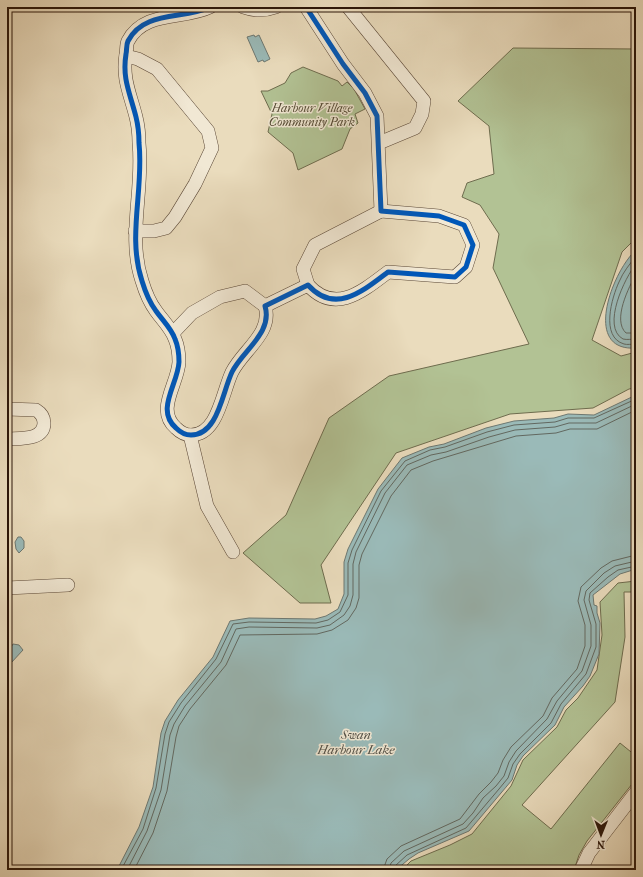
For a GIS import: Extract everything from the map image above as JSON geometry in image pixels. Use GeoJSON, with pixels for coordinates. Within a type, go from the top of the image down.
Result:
{"type":"FeatureCollection","features":[{"type":"Feature","properties":{"kind":"street"},"geometry":{"type":"LineString","coordinates":[[173,332],[192,314],[220,297],[245,291],[265,306],[267,318],[265,328],[245,352],[233,370],[212,424],[200,434],[190,435],[181,432],[174,427],[167,415],[167,405],[179,363],[178,348],[173,332],[156,312],[142,282],[138,265],[135,231],[140,176],[140,144],[136,117],[126,84],[124,68],[128,42],[137,30],[150,22],[169,16],[197,12],[210,7]]}},
{"type":"Feature","properties":{"kind":"street"},"geometry":{"type":"LineString","coordinates":[[243,7],[251,10],[264,10],[276,7]]}},
{"type":"Feature","properties":{"kind":"street"},"geometry":{"type":"LineString","coordinates":[[306,7],[343,64],[365,93],[377,116],[381,211]]}},
{"type":"Feature","properties":{"kind":"street"},"geometry":{"type":"LineString","coordinates":[[348,7],[424,101],[422,114],[415,128],[379,143]]}},
{"type":"Feature","properties":{"kind":"street"},"geometry":{"type":"LineString","coordinates":[[126,56],[138,59],[156,69],[208,131],[212,148],[195,184],[175,217],[166,228],[154,231],[135,231]]}},
{"type":"Feature","properties":{"kind":"street"},"geometry":{"type":"LineString","coordinates":[[381,211],[439,216],[464,225],[473,245],[466,267],[455,277],[388,272],[365,289],[346,298],[330,300],[316,294],[308,285],[303,269],[315,245],[381,211]]}},
{"type":"Feature","properties":{"kind":"street"},"geometry":{"type":"LineString","coordinates":[[265,306],[308,285]]}},
{"type":"Feature","properties":{"kind":"street"},"geometry":{"type":"LineString","coordinates":[[7,409],[36,410],[43,417],[44,422],[42,431],[33,437],[7,439]]}},
{"type":"Feature","properties":{"kind":"street"},"geometry":{"type":"LineString","coordinates":[[190,435],[207,506],[233,552]]}},
{"type":"Feature","properties":{"kind":"street"},"geometry":{"type":"LineString","coordinates":[[7,588],[68,585]]}},
{"type":"Feature","properties":{"kind":"street"},"geometry":{"type":"LineString","coordinates":[[581,870],[589,853],[636,792]]}},
{"type":"Feature","properties":{"kind":"green space"},"geometry":{"type":"Polygon","coordinates":[[[513,48],[636,49],[636,238],[622,252],[592,340],[621,356],[636,352],[636,388],[629,389],[593,408],[510,414],[396,453],[321,565],[331,603],[300,603],[243,553],[286,515],[329,418],[389,376],[529,344],[493,268],[499,234],[480,205],[462,197],[467,183],[494,174],[489,126],[458,101],[513,48]]]}},
{"type":"Feature","properties":{"kind":"green space","name":"Harbour Village Community Park"},"geometry":{"type":"Polygon","coordinates":[[[303,67],[338,81],[342,86],[347,82],[354,89],[365,109],[355,114],[358,123],[350,129],[342,149],[298,170],[293,153],[268,132],[272,114],[261,91],[268,91],[285,83],[291,73],[303,67]]]}},
{"type":"Feature","properties":{"kind":"green space"},"geometry":{"type":"Polygon","coordinates":[[[636,581],[636,592],[624,592],[625,637],[615,702],[522,805],[551,829],[620,743],[636,756],[636,779],[587,841],[579,855],[574,870],[402,870],[411,861],[472,834],[511,786],[523,760],[557,727],[566,710],[578,698],[597,670],[602,635],[600,602],[618,583],[636,581]]]}},
{"type":"Feature","properties":{"kind":"water"},"geometry":{"type":"Polygon","coordinates":[[[254,35],[255,37],[259,35],[270,59],[264,62],[263,60],[258,62],[247,37],[254,35]]]}},
{"type":"Feature","properties":{"kind":"water"},"geometry":{"type":"Polygon","coordinates":[[[636,250],[636,348],[619,346],[610,337],[606,324],[607,308],[611,291],[627,260],[636,250]]]}},
{"type":"Feature","properties":{"kind":"water","name":"Swan Harbour Lake"},"geometry":{"type":"Polygon","coordinates":[[[636,395],[636,569],[620,574],[593,595],[594,605],[597,606],[597,613],[600,623],[599,654],[590,676],[564,707],[555,725],[523,756],[517,765],[512,780],[469,831],[418,853],[396,870],[117,870],[139,827],[153,787],[161,733],[165,721],[178,700],[213,657],[230,621],[249,618],[315,619],[326,616],[338,609],[344,594],[344,562],[348,549],[378,489],[402,458],[429,447],[444,444],[486,428],[514,421],[554,418],[568,414],[594,415],[636,395]]]}},
{"type":"Feature","properties":{"kind":"water"},"geometry":{"type":"Polygon","coordinates":[[[18,537],[21,537],[24,541],[24,548],[19,553],[16,549],[15,542],[18,537]]]}},
{"type":"Feature","properties":{"kind":"water"},"geometry":{"type":"Polygon","coordinates":[[[13,644],[19,645],[23,650],[11,663],[7,661],[7,654],[13,644]]]}},
{"type":"Feature","properties":{"kind":"cycle path"},"geometry":{"type":"LineString","coordinates":[[210,7],[200,11],[165,17],[144,24],[135,31],[128,41],[125,63],[126,79],[137,120],[139,137],[140,161],[136,230],[138,264],[143,285],[150,301],[171,331],[179,353],[178,370],[169,396],[167,413],[170,421],[181,432],[191,435],[200,433],[213,421],[232,372],[256,341],[265,325],[265,306],[308,285],[318,294],[328,298],[339,299],[349,297],[369,286],[388,272],[455,277],[466,267],[473,245],[464,225],[439,216],[381,211],[377,116],[365,93],[343,64],[306,7]]}}]}
